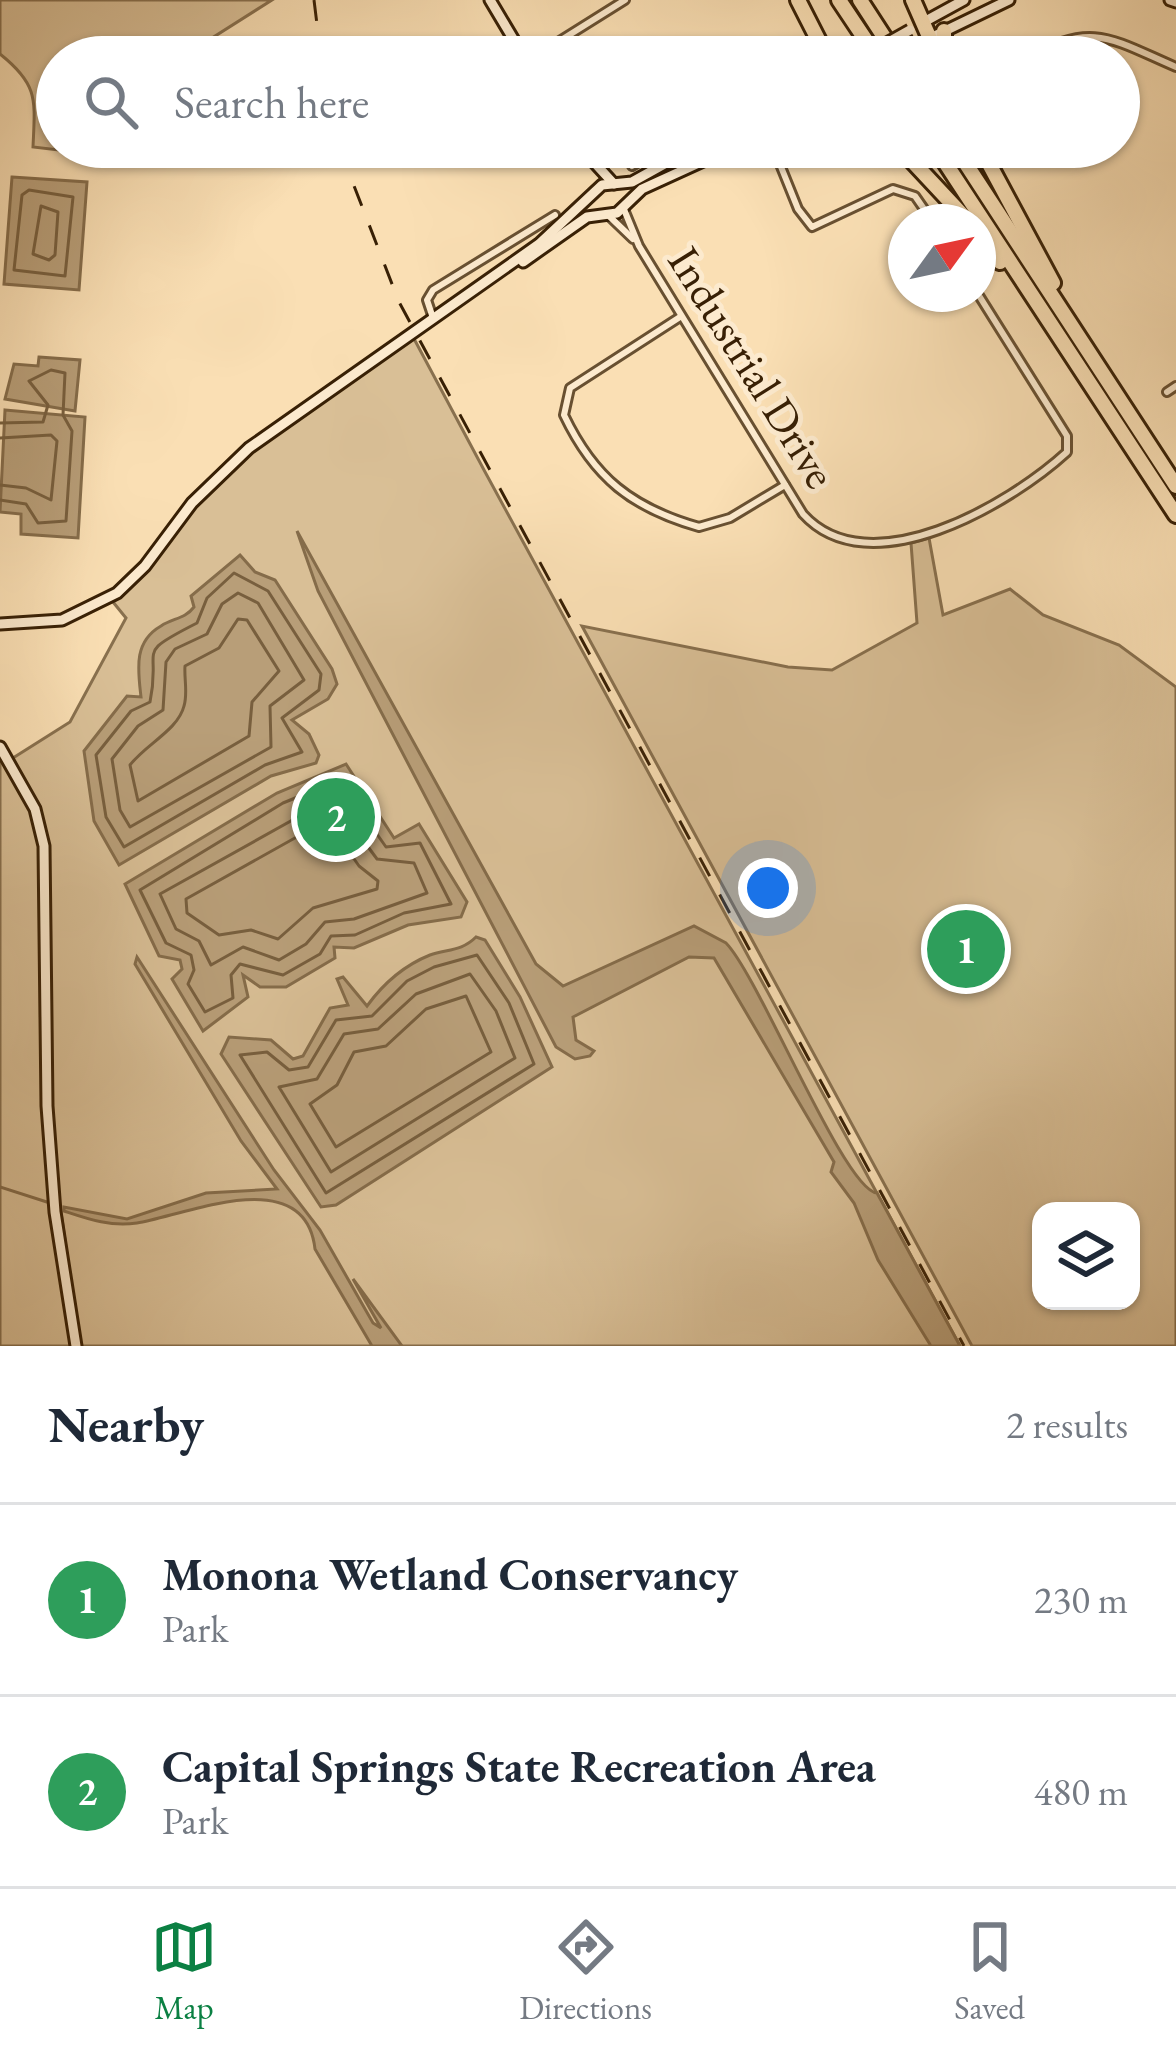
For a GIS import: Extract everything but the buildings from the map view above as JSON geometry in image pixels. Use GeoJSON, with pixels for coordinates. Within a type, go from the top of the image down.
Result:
{"type":"FeatureCollection","features":[{"type":"Feature","properties":{"kind":"highway"},"geometry":{"type":"LineString","coordinates":[[798,0],[815,36]]}},
{"type":"Feature","properties":{"kind":"highway"},"geometry":{"type":"LineString","coordinates":[[839,0],[863,36]]}},
{"type":"Feature","properties":{"kind":"highway"},"geometry":{"type":"LineString","coordinates":[[860,0],[883,36]]}},
{"type":"Feature","properties":{"kind":"highway"},"geometry":{"type":"LineString","coordinates":[[913,0],[917,26],[928,36]]}},
{"type":"Feature","properties":{"kind":"highway"},"geometry":{"type":"LineString","coordinates":[[919,168],[952,204]]}},
{"type":"Feature","properties":{"kind":"highway"},"geometry":{"type":"LineString","coordinates":[[949,168],[1176,515]]}},
{"type":"Feature","properties":{"kind":"highway"},"geometry":{"type":"LineString","coordinates":[[969,168],[1176,485]]}},
{"type":"Feature","properties":{"kind":"highway"},"geometry":{"type":"LineString","coordinates":[[991,168],[1105,376]]}},
{"type":"Feature","properties":{"kind":"highway"},"geometry":{"type":"LineString","coordinates":[[996,257],[1091,386]]}},
{"type":"Feature","properties":{"kind":"street"},"geometry":{"type":"LineString","coordinates":[[490,0],[511,36]]}},
{"type":"Feature","properties":{"kind":"street"},"geometry":{"type":"LineString","coordinates":[[568,36],[625,0]]}},
{"type":"Feature","properties":{"kind":"street"},"geometry":{"type":"LineString","coordinates":[[899,36],[964,0]]}},
{"type":"Feature","properties":{"kind":"street"},"geometry":{"type":"LineString","coordinates":[[934,36],[1009,0]]}},
{"type":"Feature","properties":{"kind":"street"},"geometry":{"type":"LineString","coordinates":[[1140,53],[1176,67]]}},
{"type":"Feature","properties":{"kind":"street"},"geometry":{"type":"LineString","coordinates":[[586,168],[603,213]]}},
{"type":"Feature","properties":{"kind":"street"},"geometry":{"type":"LineString","coordinates":[[599,168],[616,185],[624,206]]}},
{"type":"Feature","properties":{"kind":"street"},"geometry":{"type":"LineString","coordinates":[[500,272],[596,192],[651,168]]}},
{"type":"Feature","properties":{"kind":"street"},"geometry":{"type":"LineString","coordinates":[[688,171],[692,168]]}},
{"type":"Feature","properties":{"kind":"street"},"geometry":{"type":"LineString","coordinates":[[0,624],[62,620],[117,593],[212,482],[278,427],[432,315],[500,272],[603,213],[624,206],[642,189],[694,168]]}},
{"type":"Feature","properties":{"kind":"street"},"geometry":{"type":"LineString","coordinates":[[780,168],[805,221],[815,228],[892,189],[915,196],[921,204]]}},
{"type":"Feature","properties":{"kind":"street","name":"Industrial Drive"},"geometry":{"type":"LineString","coordinates":[[624,206],[639,246],[785,485],[822,532],[844,542],[876,544],[961,520],[1067,452],[1067,436],[989,312]]}},
{"type":"Feature","properties":{"kind":"street","name":"Industrial Drive"},"geometry":{"type":"LineString","coordinates":[[603,213],[639,246]]}},
{"type":"Feature","properties":{"kind":"street"},"geometry":{"type":"LineString","coordinates":[[432,315],[428,296],[433,290],[554,215]]}},
{"type":"Feature","properties":{"kind":"street"},"geometry":{"type":"LineString","coordinates":[[682,316],[570,388],[564,415],[573,433],[614,489],[699,527],[721,523],[785,485]]}},
{"type":"Feature","properties":{"kind":"street"},"geometry":{"type":"LineString","coordinates":[[1168,392],[1176,386]]}},
{"type":"Feature","properties":{"kind":"street"},"geometry":{"type":"LineString","coordinates":[[0,747],[35,809],[44,846],[45,1071],[54,1206],[76,1346]]}},
{"type":"Feature","properties":{"kind":"shaded area"},"geometry":{"type":"Polygon","coordinates":[[[0,0],[272,0],[215,36],[36,36],[36,147],[32,94],[22,75],[0,54],[0,0]]]}},
{"type":"Feature","properties":{"kind":"shaded area"},"geometry":{"type":"Polygon","coordinates":[[[412,335],[960,1346],[80,1346],[60,1205],[49,1199],[73,1346],[0,1346],[0,756],[5,763],[70,722],[126,618],[113,602],[141,577],[210,489],[282,427],[412,335]]]}},
{"type":"Feature","properties":{"kind":"shaded area"},"geometry":{"type":"Polygon","coordinates":[[[929,538],[943,615],[1010,589],[1043,615],[1119,645],[1176,687],[1176,1346],[972,1346],[582,626],[788,667],[832,670],[917,623],[911,543],[929,538]]]}},
{"type":"Feature","properties":{"kind":"water"},"geometry":{"type":"Polygon","coordinates":[[[12,177],[87,182],[79,290],[4,284],[12,177]]]}},
{"type":"Feature","properties":{"kind":"water"},"geometry":{"type":"Polygon","coordinates":[[[39,357],[80,360],[75,411],[5,399],[14,364],[38,366],[39,357]]]}},
{"type":"Feature","properties":{"kind":"water"},"geometry":{"type":"Polygon","coordinates":[[[5,410],[85,417],[78,538],[21,534],[21,514],[0,512],[5,410]]]}},
{"type":"Feature","properties":{"kind":"water"},"geometry":{"type":"Polygon","coordinates":[[[297,531],[536,964],[563,986],[694,926],[726,943],[844,1158],[862,1183],[877,1193],[960,1346],[931,1346],[878,1260],[854,1203],[831,1172],[834,1162],[714,958],[689,957],[573,1017],[576,1040],[594,1051],[590,1056],[575,1059],[556,1047],[318,591],[297,531]]]}},
{"type":"Feature","properties":{"kind":"water"},"geometry":{"type":"Polygon","coordinates":[[[240,555],[255,572],[275,580],[332,669],[337,684],[328,699],[292,720],[309,734],[319,755],[316,763],[271,776],[119,865],[94,821],[84,751],[127,696],[141,697],[139,657],[146,640],[190,611],[194,607],[191,596],[240,555]]]}},
{"type":"Feature","properties":{"kind":"water"},"geometry":{"type":"Polygon","coordinates":[[[346,764],[394,838],[419,824],[467,902],[461,917],[408,925],[354,948],[334,947],[335,958],[286,987],[260,987],[243,975],[248,997],[203,1031],[172,979],[182,969],[180,960],[159,956],[125,884],[277,793],[346,764]]]}},
{"type":"Feature","properties":{"kind":"water"},"geometry":{"type":"Polygon","coordinates":[[[476,937],[485,940],[520,997],[552,1067],[336,1205],[321,1207],[221,1054],[229,1037],[271,1040],[293,1059],[303,1056],[330,1008],[348,1005],[337,979],[343,977],[367,1006],[412,964],[476,937]]]}},
{"type":"Feature","properties":{"kind":"water"},"geometry":{"type":"Polygon","coordinates":[[[137,957],[274,1170],[320,1230],[373,1323],[381,1328],[353,1279],[402,1346],[372,1346],[315,1249],[306,1222],[289,1207],[266,1200],[240,1200],[127,1224],[99,1222],[64,1211],[64,1207],[127,1219],[206,1193],[277,1189],[241,1141],[135,964],[137,957]]]}},
{"type":"Feature","properties":{"kind":"waterway"},"geometry":{"type":"LineString","coordinates":[[0,1187],[50,1203]]}},
{"type":"Feature","properties":{"kind":"railway"},"geometry":{"type":"LineString","coordinates":[[314,0],[318,36]]}},
{"type":"Feature","properties":{"kind":"railway"},"geometry":{"type":"LineString","coordinates":[[347,168],[399,302],[964,1346]]}},
{"type":"Feature","properties":{"kind":"place","name":"Capital Springs State Recreation Area"},"geometry":{"type":"Point","coordinates":[336,817]}},
{"type":"Feature","properties":{"kind":"place","name":"Monona Wetland Conservancy"},"geometry":{"type":"Point","coordinates":[966,949]}}]}
